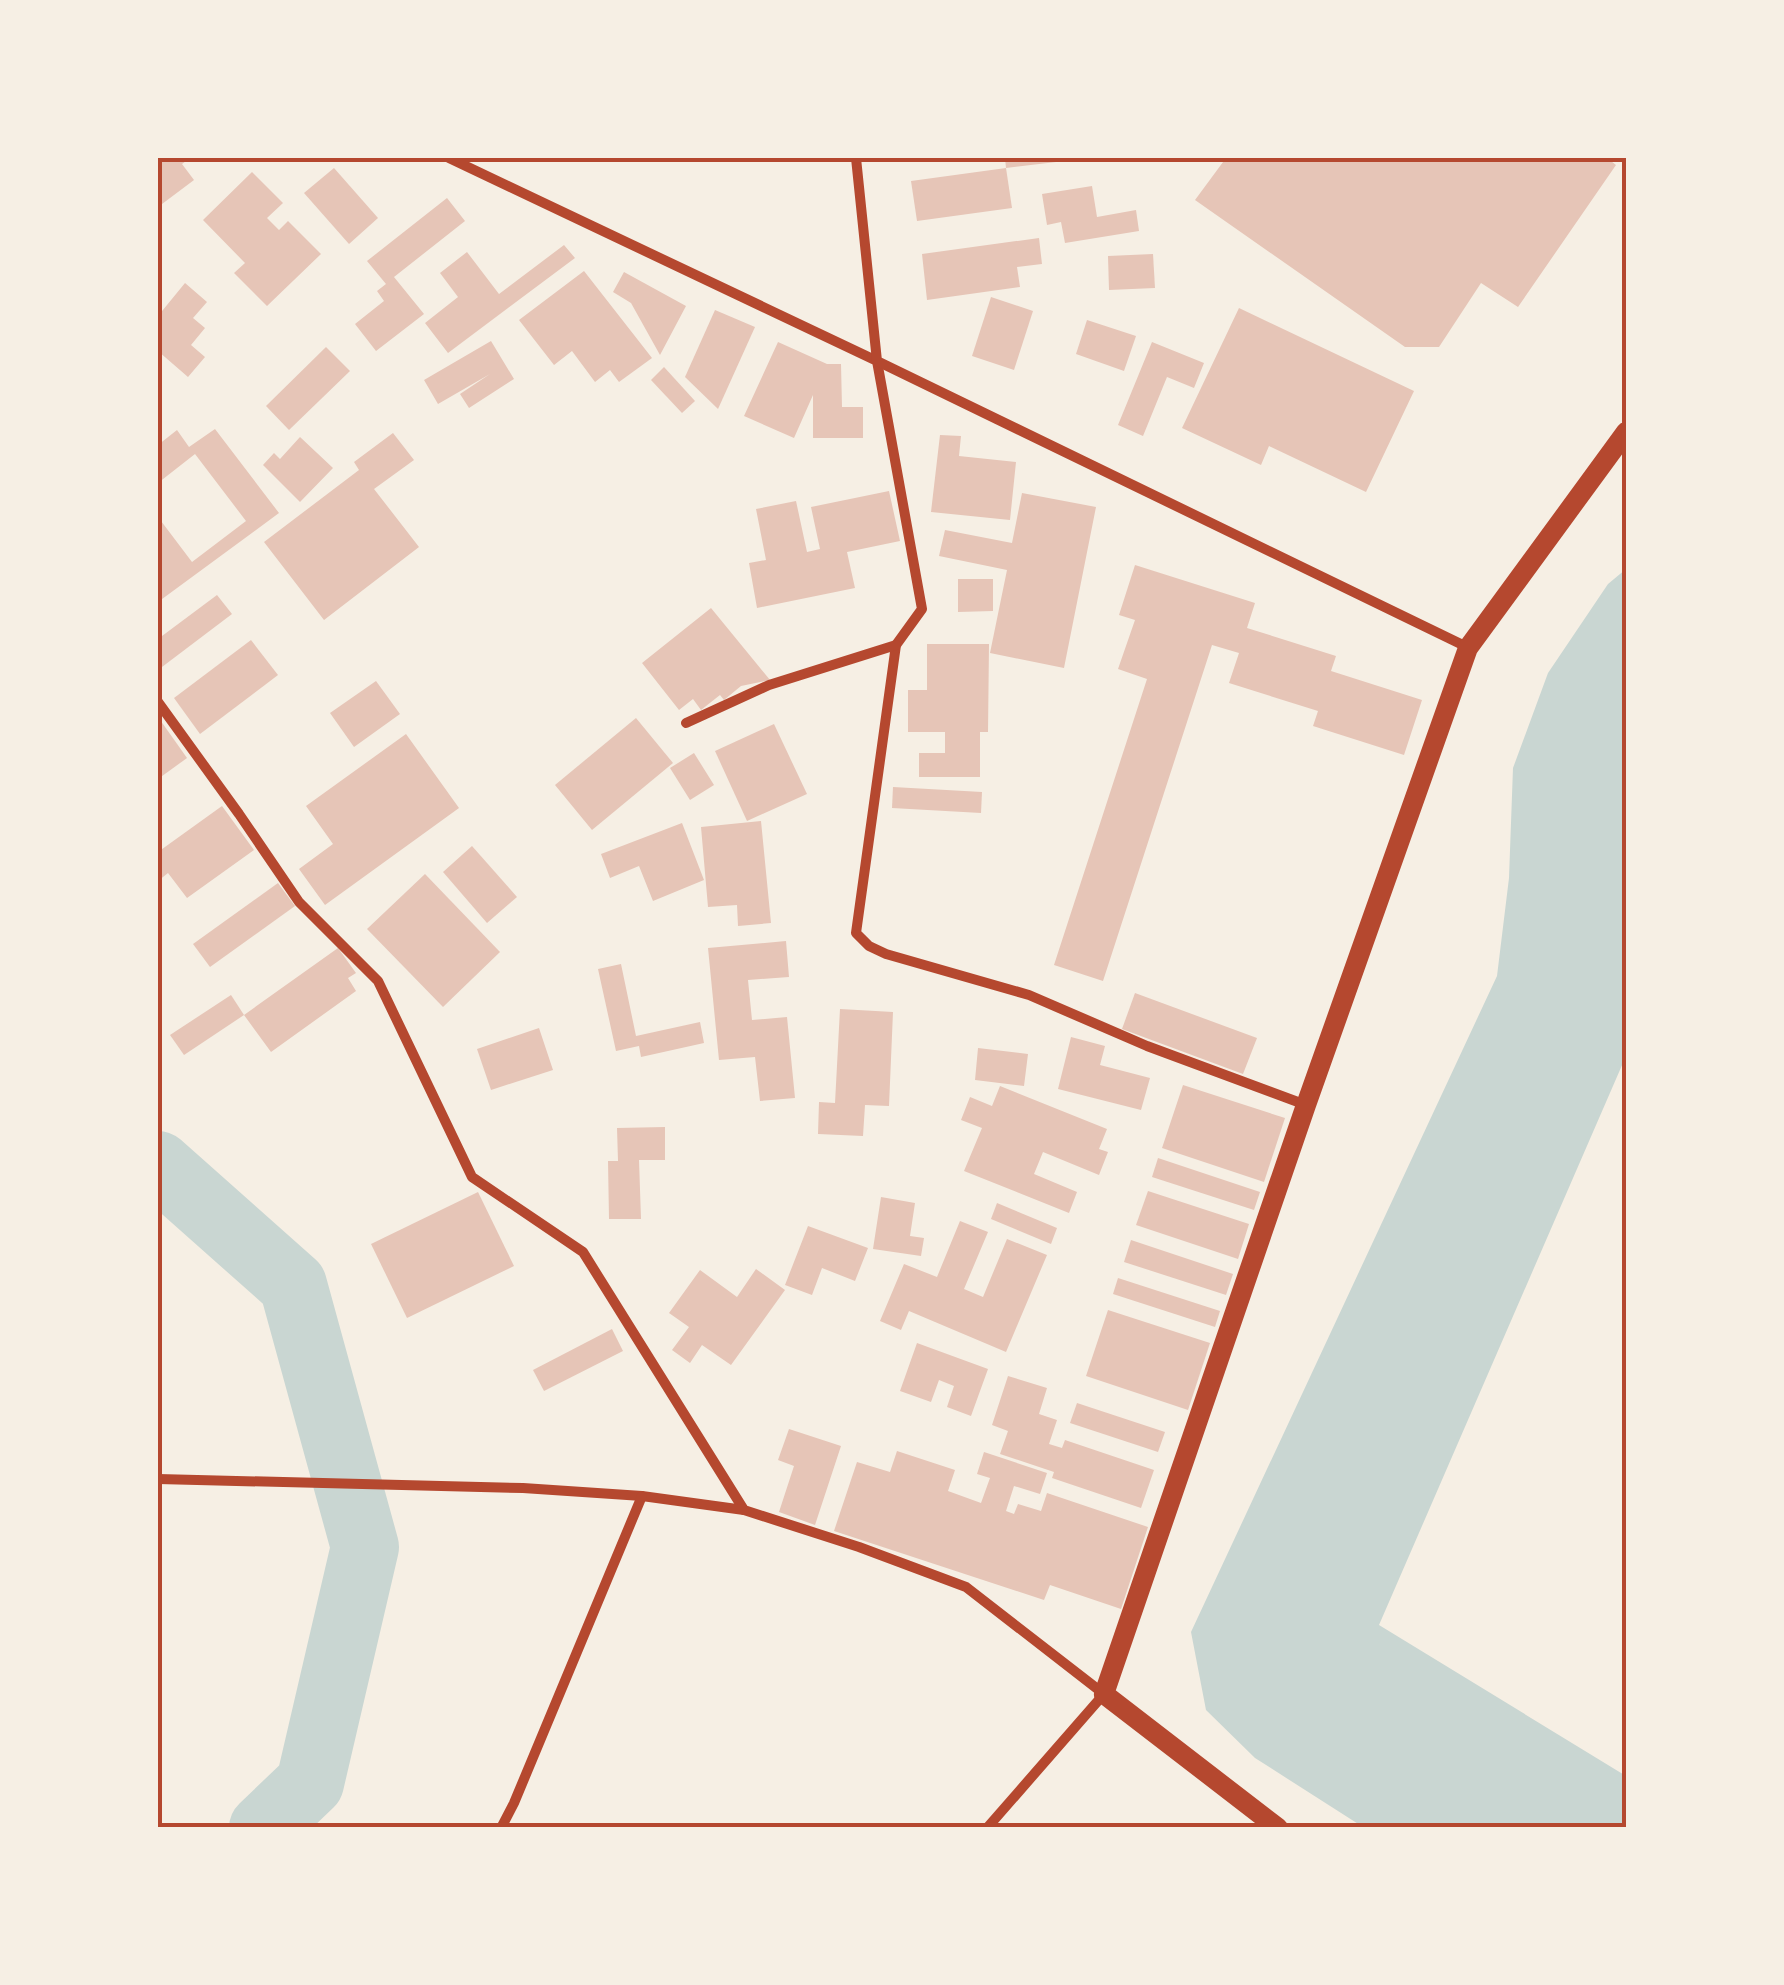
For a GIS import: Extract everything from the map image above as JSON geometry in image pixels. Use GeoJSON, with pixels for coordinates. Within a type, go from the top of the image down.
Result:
{"type":"FeatureCollection","features":[{"type":"Feature","properties":{"kind":"main road"},"geometry":{"type":"LineString","coordinates":[[1278,1828],[1104,1694],[1468,648],[1626,432]]}},
{"type":"Feature","properties":{"kind":"street"},"geometry":{"type":"LineString","coordinates":[[449,158],[877,360],[1468,648]]}},
{"type":"Feature","properties":{"kind":"street"},"geometry":{"type":"LineString","coordinates":[[856,158],[877,360],[922,609],[896,645],[856,934],[886,954],[1029,995],[1147,1046],[1306,1106]]}},
{"type":"Feature","properties":{"kind":"street"},"geometry":{"type":"LineString","coordinates":[[686,722],[769,685],[896,645]]}},
{"type":"Feature","properties":{"kind":"street"},"geometry":{"type":"LineString","coordinates":[[158,702],[299,902],[378,981],[472,1177],[583,1252],[744,1510]]}},
{"type":"Feature","properties":{"kind":"street"},"geometry":{"type":"LineString","coordinates":[[158,1479],[523,1488],[642,1496],[744,1510],[966,1587],[1104,1694],[987,1828]]}},
{"type":"Feature","properties":{"kind":"street"},"geometry":{"type":"LineString","coordinates":[[501,1828],[642,1496]]}},
{"type":"Feature","properties":{"kind":"shaded area"},"geometry":{"type":"Polygon","coordinates":[[[1626,569],[1626,1056],[1379,1625],[1626,1776],[1626,1827],[1363,1827],[1255,1758],[1206,1710],[1191,1632],[1497,976],[1509,878],[1513,768],[1548,673],[1608,584],[1626,569]]]}},
{"type":"Feature","properties":{"kind":"building"},"geometry":{"type":"Polygon","coordinates":[[[158,158],[190,158],[182,164],[194,180],[158,207],[158,158]]]}},
{"type":"Feature","properties":{"kind":"building"},"geometry":{"type":"Polygon","coordinates":[[[1005,158],[1073,158],[1073,160],[1006,168],[1005,158]]]}},
{"type":"Feature","properties":{"kind":"building"},"geometry":{"type":"Polygon","coordinates":[[[1226,158],[1607,158],[1616,165],[1518,307],[1481,283],[1439,347],[1405,347],[1195,200],[1226,158]]]}},
{"type":"Feature","properties":{"kind":"building"},"geometry":{"type":"Polygon","coordinates":[[[334,168],[378,218],[349,244],[304,193],[334,168]]]}},
{"type":"Feature","properties":{"kind":"building"},"geometry":{"type":"Polygon","coordinates":[[[1006,168],[1012,208],[917,221],[911,181],[1006,168]]]}},
{"type":"Feature","properties":{"kind":"building"},"geometry":{"type":"Polygon","coordinates":[[[252,172],[283,203],[267,218],[279,230],[288,221],[321,254],[267,306],[234,273],[245,263],[203,220],[252,172]]]}},
{"type":"Feature","properties":{"kind":"building"},"geometry":{"type":"Polygon","coordinates":[[[1092,186],[1097,217],[1136,210],[1139,231],[1065,243],[1061,222],[1047,225],[1042,194],[1092,186]]]}},
{"type":"Feature","properties":{"kind":"building"},"geometry":{"type":"Polygon","coordinates":[[[447,198],[465,221],[394,277],[424,314],[376,351],[355,324],[384,301],[377,291],[386,284],[367,261],[447,198]]]}},
{"type":"Feature","properties":{"kind":"building"},"geometry":{"type":"Polygon","coordinates":[[[1039,238],[1042,264],[1017,267],[1020,287],[927,300],[922,254],[1039,238]]]}},
{"type":"Feature","properties":{"kind":"building"},"geometry":{"type":"Polygon","coordinates":[[[564,245],[575,258],[448,353],[425,323],[458,297],[440,273],[467,252],[499,294],[564,245]]]}},
{"type":"Feature","properties":{"kind":"building"},"geometry":{"type":"Polygon","coordinates":[[[1153,254],[1155,288],[1109,290],[1108,256],[1153,254]]]}},
{"type":"Feature","properties":{"kind":"building"},"geometry":{"type":"Polygon","coordinates":[[[584,271],[652,358],[619,382],[610,370],[595,382],[572,351],[554,365],[519,320],[584,271]]]}},
{"type":"Feature","properties":{"kind":"building"},"geometry":{"type":"Polygon","coordinates":[[[624,272],[686,306],[660,355],[631,303],[613,292],[624,272]]]}},
{"type":"Feature","properties":{"kind":"building"},"geometry":{"type":"Polygon","coordinates":[[[185,283],[207,302],[193,318],[205,328],[191,345],[205,357],[188,377],[158,351],[158,316],[185,283]]]}},
{"type":"Feature","properties":{"kind":"building"},"geometry":{"type":"Polygon","coordinates":[[[991,297],[1033,311],[1014,370],[972,356],[991,297]]]}},
{"type":"Feature","properties":{"kind":"building"},"geometry":{"type":"Polygon","coordinates":[[[1239,308],[1414,391],[1366,492],[1269,446],[1261,465],[1182,428],[1239,308]]]}},
{"type":"Feature","properties":{"kind":"building"},"geometry":{"type":"Polygon","coordinates":[[[715,310],[755,327],[718,409],[685,377],[715,310]]]}},
{"type":"Feature","properties":{"kind":"building"},"geometry":{"type":"Polygon","coordinates":[[[1087,320],[1136,336],[1124,371],[1076,354],[1087,320]]]}},
{"type":"Feature","properties":{"kind":"building"},"geometry":{"type":"Polygon","coordinates":[[[491,341],[514,379],[469,408],[460,394],[490,374],[438,404],[424,380],[491,341]]]}},
{"type":"Feature","properties":{"kind":"building"},"geometry":{"type":"Polygon","coordinates":[[[778,342],[827,364],[841,364],[842,407],[863,407],[863,438],[813,438],[813,395],[794,438],[744,416],[778,342]]]}},
{"type":"Feature","properties":{"kind":"building"},"geometry":{"type":"Polygon","coordinates":[[[1152,342],[1204,363],[1194,388],[1167,377],[1143,436],[1118,425],[1152,342]]]}},
{"type":"Feature","properties":{"kind":"building"},"geometry":{"type":"Polygon","coordinates":[[[326,347],[350,371],[289,430],[266,406],[326,347]]]}},
{"type":"Feature","properties":{"kind":"building"},"geometry":{"type":"Polygon","coordinates":[[[664,367],[695,401],[682,413],[651,380],[664,367]]]}},
{"type":"Feature","properties":{"kind":"building"},"geometry":{"type":"Polygon","coordinates":[[[215,429],[279,513],[158,602],[158,517],[192,562],[246,521],[195,454],[158,483],[158,445],[177,430],[189,447],[215,429]]]}},
{"type":"Feature","properties":{"kind":"building"},"geometry":{"type":"Polygon","coordinates":[[[393,433],[414,460],[374,489],[419,547],[324,620],[264,542],[359,470],[354,462],[393,433]]]}},
{"type":"Feature","properties":{"kind":"building"},"geometry":{"type":"Polygon","coordinates":[[[940,435],[961,436],[959,456],[1016,462],[1010,520],[931,512],[940,435]]]}},
{"type":"Feature","properties":{"kind":"building"},"geometry":{"type":"Polygon","coordinates":[[[300,437],[333,468],[300,502],[263,465],[274,453],[280,459],[300,437]]]}},
{"type":"Feature","properties":{"kind":"building"},"geometry":{"type":"Polygon","coordinates":[[[889,491],[900,541],[847,552],[855,588],[757,608],[749,563],[766,560],[756,509],[796,501],[807,552],[820,549],[811,507],[889,491]]]}},
{"type":"Feature","properties":{"kind":"building"},"geometry":{"type":"Polygon","coordinates":[[[1022,493],[1096,507],[1064,668],[990,653],[1007,570],[939,556],[945,530],[1012,543],[1022,493]]]}},
{"type":"Feature","properties":{"kind":"building"},"geometry":{"type":"Polygon","coordinates":[[[1135,565],[1255,603],[1247,628],[1336,656],[1331,671],[1422,700],[1404,755],[1313,726],[1318,711],[1229,683],[1239,653],[1212,645],[1103,981],[1054,965],[1147,679],[1118,669],[1135,620],[1119,615],[1135,565]]]}},
{"type":"Feature","properties":{"kind":"building"},"geometry":{"type":"Polygon","coordinates":[[[958,579],[993,579],[993,611],[958,612],[958,579]]]}},
{"type":"Feature","properties":{"kind":"building"},"geometry":{"type":"Polygon","coordinates":[[[217,595],[232,614],[158,670],[158,639],[217,595]]]}},
{"type":"Feature","properties":{"kind":"building"},"geometry":{"type":"Polygon","coordinates":[[[711,608],[770,680],[741,686],[724,700],[720,695],[701,710],[693,699],[679,710],[642,663],[711,608]]]}},
{"type":"Feature","properties":{"kind":"building"},"geometry":{"type":"Polygon","coordinates":[[[251,640],[278,675],[200,734],[174,698],[251,640]]]}},
{"type":"Feature","properties":{"kind":"building"},"geometry":{"type":"Polygon","coordinates":[[[927,644],[989,644],[988,732],[980,732],[980,777],[919,777],[919,753],[945,753],[945,732],[908,732],[908,690],[927,690],[927,644]]]}},
{"type":"Feature","properties":{"kind":"building"},"geometry":{"type":"Polygon","coordinates":[[[376,681],[400,714],[354,747],[330,713],[376,681]]]}},
{"type":"Feature","properties":{"kind":"building"},"geometry":{"type":"Polygon","coordinates":[[[158,717],[187,758],[158,779],[158,717]]]}},
{"type":"Feature","properties":{"kind":"building"},"geometry":{"type":"Polygon","coordinates":[[[636,718],[673,763],[592,830],[555,785],[636,718]]]}},
{"type":"Feature","properties":{"kind":"building"},"geometry":{"type":"Polygon","coordinates":[[[774,724],[807,794],[747,821],[715,751],[774,724]]]}},
{"type":"Feature","properties":{"kind":"building"},"geometry":{"type":"Polygon","coordinates":[[[406,734],[459,808],[325,905],[299,869],[333,844],[306,806],[406,734]]]}},
{"type":"Feature","properties":{"kind":"building"},"geometry":{"type":"Polygon","coordinates":[[[694,753],[714,785],[690,800],[670,768],[694,753]]]}},
{"type":"Feature","properties":{"kind":"building"},"geometry":{"type":"Polygon","coordinates":[[[893,787],[982,792],[981,813],[892,808],[893,787]]]}},
{"type":"Feature","properties":{"kind":"building"},"geometry":{"type":"Polygon","coordinates":[[[222,806],[254,850],[187,898],[168,873],[158,881],[158,852],[222,806]]]}},
{"type":"Feature","properties":{"kind":"building"},"geometry":{"type":"Polygon","coordinates":[[[761,821],[771,923],[738,926],[737,905],[708,907],[701,827],[761,821]]]}},
{"type":"Feature","properties":{"kind":"building"},"geometry":{"type":"Polygon","coordinates":[[[682,823],[704,880],[653,901],[639,866],[610,878],[601,854],[682,823]]]}},
{"type":"Feature","properties":{"kind":"building"},"geometry":{"type":"Polygon","coordinates":[[[472,846],[517,897],[487,923],[443,872],[472,846]]]}},
{"type":"Feature","properties":{"kind":"building"},"geometry":{"type":"Polygon","coordinates":[[[425,874],[500,952],[443,1007],[367,929],[425,874]]]}},
{"type":"Feature","properties":{"kind":"building"},"geometry":{"type":"Polygon","coordinates":[[[278,883],[295,906],[210,967],[193,944],[278,883]]]}},
{"type":"Feature","properties":{"kind":"building"},"geometry":{"type":"Polygon","coordinates":[[[786,941],[789,977],[748,980],[752,1020],[787,1017],[795,1098],[760,1101],[755,1057],[719,1060],[708,948],[786,941]]]}},
{"type":"Feature","properties":{"kind":"building"},"geometry":{"type":"Polygon","coordinates":[[[338,948],[356,973],[348,978],[356,991],[271,1052],[244,1015],[338,948]]]}},
{"type":"Feature","properties":{"kind":"building"},"geometry":{"type":"Polygon","coordinates":[[[621,964],[636,1036],[700,1022],[704,1043],[641,1057],[639,1046],[616,1051],[598,969],[621,964]]]}},
{"type":"Feature","properties":{"kind":"building"},"geometry":{"type":"Polygon","coordinates":[[[1135,993],[1257,1038],[1243,1074],[1122,1029],[1135,993]]]}},
{"type":"Feature","properties":{"kind":"building"},"geometry":{"type":"Polygon","coordinates":[[[231,995],[244,1015],[184,1055],[170,1035],[231,995]]]}},
{"type":"Feature","properties":{"kind":"building"},"geometry":{"type":"Polygon","coordinates":[[[840,1009],[893,1012],[889,1106],[865,1105],[863,1136],[818,1134],[819,1102],[835,1103],[840,1009]]]}},
{"type":"Feature","properties":{"kind":"building"},"geometry":{"type":"Polygon","coordinates":[[[539,1028],[553,1070],[491,1090],[477,1049],[539,1028]]]}},
{"type":"Feature","properties":{"kind":"building"},"geometry":{"type":"Polygon","coordinates":[[[1071,1037],[1105,1046],[1100,1065],[1150,1078],[1141,1110],[1058,1089],[1071,1037]]]}},
{"type":"Feature","properties":{"kind":"building"},"geometry":{"type":"Polygon","coordinates":[[[978,1048],[1028,1054],[1024,1086],[975,1080],[978,1048]]]}},
{"type":"Feature","properties":{"kind":"building"},"geometry":{"type":"Polygon","coordinates":[[[1183,1085],[1285,1118],[1264,1182],[1162,1148],[1183,1085]]]}},
{"type":"Feature","properties":{"kind":"building"},"geometry":{"type":"Polygon","coordinates":[[[1000,1086],[1107,1129],[1099,1149],[1108,1152],[1099,1175],[1043,1152],[1034,1174],[1077,1192],[1069,1213],[964,1171],[982,1128],[961,1120],[970,1097],[992,1106],[1000,1086]]]}},
{"type":"Feature","properties":{"kind":"building"},"geometry":{"type":"Polygon","coordinates":[[[665,1127],[665,1160],[639,1160],[641,1219],[609,1219],[608,1161],[618,1161],[617,1128],[665,1127]]]}},
{"type":"Feature","properties":{"kind":"building"},"geometry":{"type":"Polygon","coordinates":[[[1158,1158],[1260,1192],[1254,1210],[1152,1177],[1158,1158]]]}},
{"type":"Feature","properties":{"kind":"building"},"geometry":{"type":"Polygon","coordinates":[[[1148,1191],[1249,1224],[1238,1259],[1136,1225],[1148,1191]]]}},
{"type":"Feature","properties":{"kind":"building"},"geometry":{"type":"Polygon","coordinates":[[[478,1192],[514,1266],[407,1318],[371,1244],[478,1192]]]}},
{"type":"Feature","properties":{"kind":"building"},"geometry":{"type":"Polygon","coordinates":[[[881,1197],[915,1203],[910,1236],[924,1238],[921,1256],[873,1249],[881,1197]]]}},
{"type":"Feature","properties":{"kind":"building"},"geometry":{"type":"Polygon","coordinates":[[[997,1203],[1057,1228],[1051,1244],[991,1219],[997,1203]]]}},
{"type":"Feature","properties":{"kind":"building"},"geometry":{"type":"Polygon","coordinates":[[[960,1221],[988,1232],[964,1289],[983,1297],[1007,1239],[1047,1255],[1006,1352],[909,1311],[901,1330],[880,1321],[904,1264],[937,1277],[960,1221]]]}},
{"type":"Feature","properties":{"kind":"building"},"geometry":{"type":"Polygon","coordinates":[[[808,1226],[868,1248],[855,1281],[822,1268],[812,1295],[785,1285],[808,1226]]]}},
{"type":"Feature","properties":{"kind":"building"},"geometry":{"type":"Polygon","coordinates":[[[1131,1240],[1233,1274],[1226,1295],[1124,1262],[1131,1240]]]}},
{"type":"Feature","properties":{"kind":"building"},"geometry":{"type":"Polygon","coordinates":[[[756,1269],[785,1290],[731,1365],[702,1345],[690,1363],[672,1350],[689,1327],[669,1313],[700,1270],[737,1297],[756,1269]]]}},
{"type":"Feature","properties":{"kind":"building"},"geometry":{"type":"Polygon","coordinates":[[[1118,1278],[1220,1311],[1215,1327],[1113,1294],[1118,1278]]]}},
{"type":"Feature","properties":{"kind":"building"},"geometry":{"type":"Polygon","coordinates":[[[1108,1310],[1210,1343],[1188,1410],[1086,1376],[1108,1310]]]}},
{"type":"Feature","properties":{"kind":"building"},"geometry":{"type":"Polygon","coordinates":[[[161,1326],[162,1395],[158,1395],[161,1326]]]}},
{"type":"Feature","properties":{"kind":"building"},"geometry":{"type":"Polygon","coordinates":[[[612,1329],[623,1351],[544,1391],[533,1370],[612,1329]]]}},
{"type":"Feature","properties":{"kind":"building"},"geometry":{"type":"Polygon","coordinates":[[[917,1343],[988,1369],[971,1416],[947,1407],[954,1386],[939,1380],[931,1402],[900,1391],[917,1343]]]}},
{"type":"Feature","properties":{"kind":"building"},"geometry":{"type":"Polygon","coordinates":[[[1008,1376],[1047,1388],[1039,1414],[1057,1420],[1049,1444],[1062,1448],[1065,1440],[1154,1470],[1141,1508],[1052,1478],[1054,1472],[1000,1454],[1008,1431],[992,1425],[1008,1376]]]}},
{"type":"Feature","properties":{"kind":"building"},"geometry":{"type":"Polygon","coordinates":[[[1077,1403],[1165,1432],[1158,1452],[1070,1423],[1077,1403]]]}},
{"type":"Feature","properties":{"kind":"building"},"geometry":{"type":"Polygon","coordinates":[[[789,1429],[841,1446],[815,1525],[779,1512],[794,1466],[778,1460],[789,1429]]]}},
{"type":"Feature","properties":{"kind":"building"},"geometry":{"type":"Polygon","coordinates":[[[897,1451],[955,1470],[948,1491],[981,1503],[990,1478],[977,1474],[984,1452],[1047,1473],[1040,1494],[1014,1486],[1006,1511],[1014,1514],[1018,1504],[1041,1511],[1047,1493],[1148,1527],[1121,1609],[1050,1585],[1044,1600],[834,1531],[857,1462],[890,1472],[897,1451]]]}},
{"type":"Feature","properties":{"kind":"waterway"},"geometry":{"type":"LineString","coordinates":[[158,1165],[293,1285],[365,1547],[310,1783],[263,1828]]}}]}
